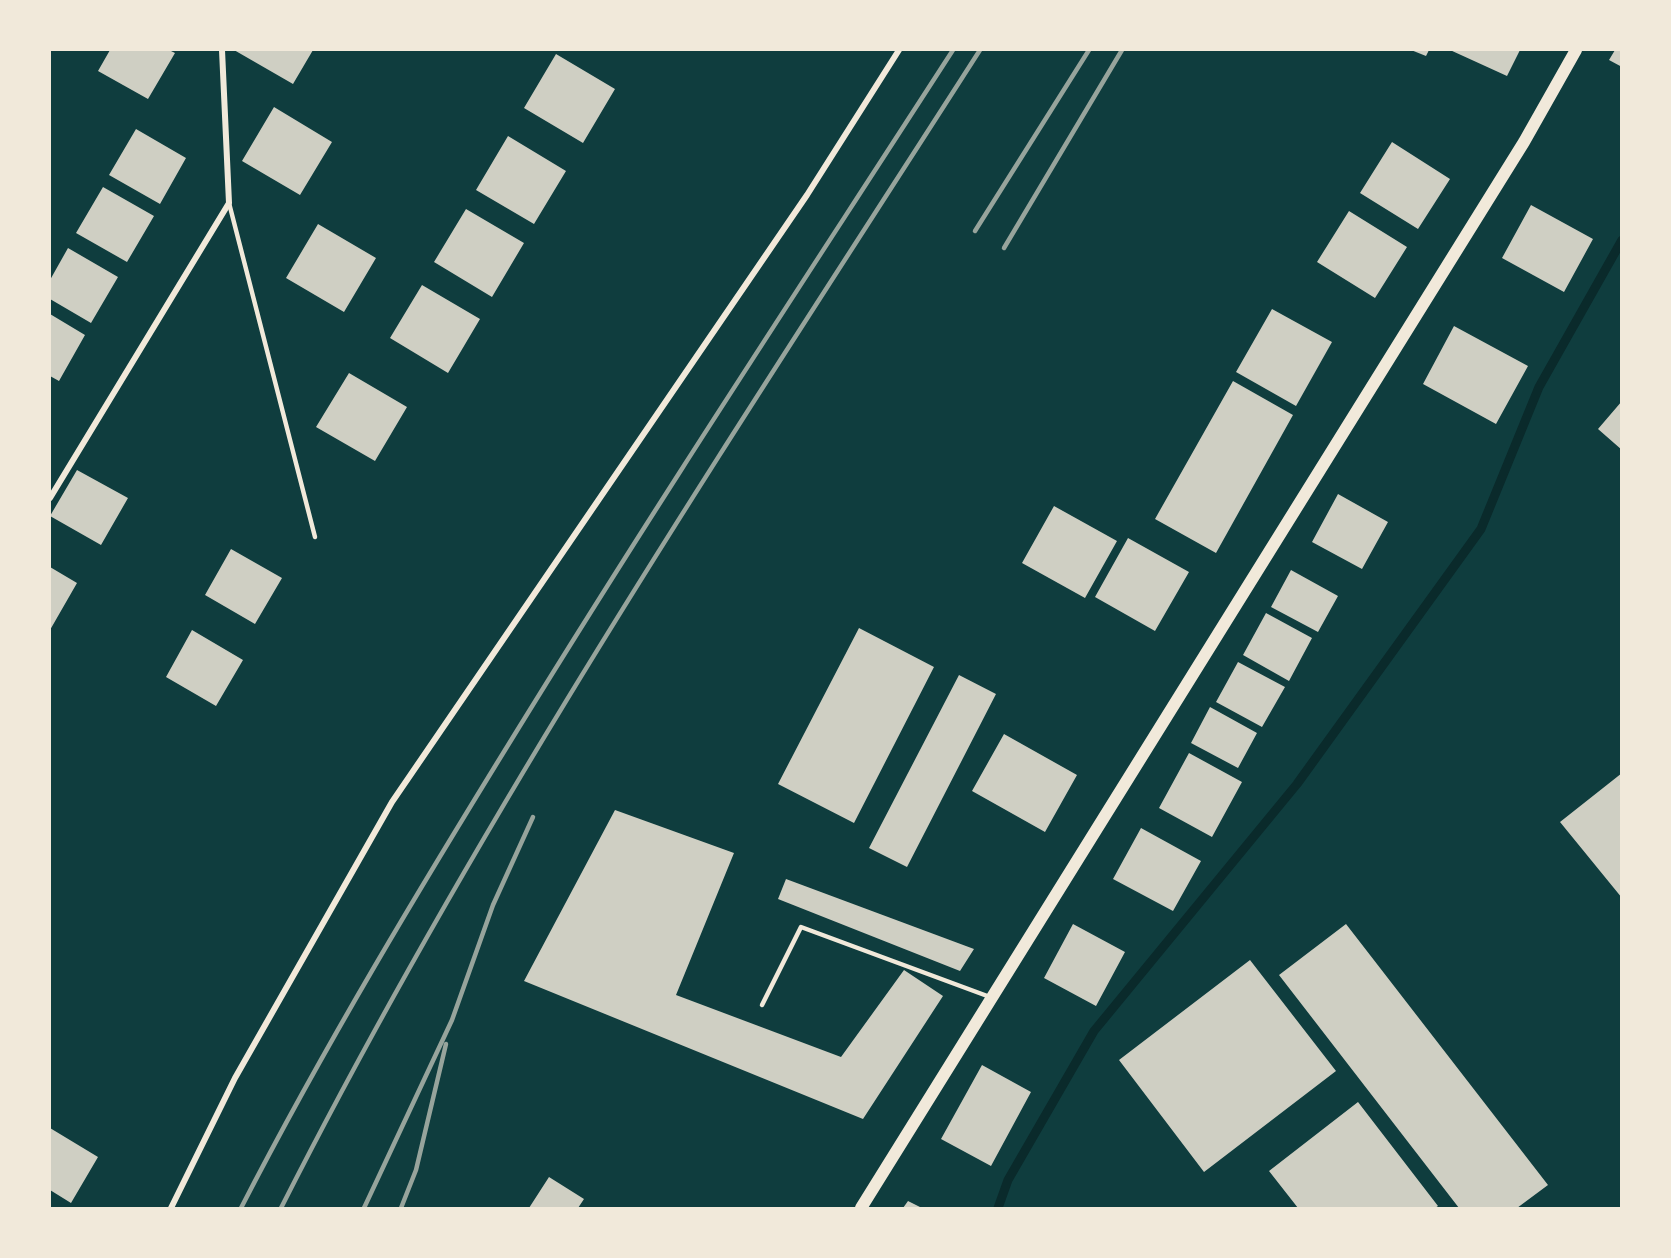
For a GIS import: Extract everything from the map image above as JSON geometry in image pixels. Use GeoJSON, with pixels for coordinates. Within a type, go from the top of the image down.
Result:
{"type":"FeatureCollection","features":[{"type":"Feature","properties":{"kind":"main road"},"geometry":{"type":"LineString","coordinates":[[861,1209],[1524,142],[1576,50]]}},
{"type":"Feature","properties":{"kind":"street"},"geometry":{"type":"LineString","coordinates":[[50,498],[229,203],[222,50]]}},
{"type":"Feature","properties":{"kind":"street"},"geometry":{"type":"LineString","coordinates":[[171,1209],[235,1078],[392,802],[807,195],[899,50]]}},
{"type":"Feature","properties":{"kind":"lane"},"geometry":{"type":"LineString","coordinates":[[229,203],[315,537]]}},
{"type":"Feature","properties":{"kind":"lane"},"geometry":{"type":"LineString","coordinates":[[762,1005],[801,927],[992,998]]}},
{"type":"Feature","properties":{"kind":"building"},"geometry":{"type":"Polygon","coordinates":[[[110,50],[169,50],[175,53],[148,99],[98,71],[110,50]]]}},
{"type":"Feature","properties":{"kind":"building"},"geometry":{"type":"Polygon","coordinates":[[[234,50],[313,50],[293,84],[234,50]]]}},
{"type":"Feature","properties":{"kind":"building"},"geometry":{"type":"Polygon","coordinates":[[[1411,50],[1429,50],[1426,56],[1411,50]]]}},
{"type":"Feature","properties":{"kind":"building"},"geometry":{"type":"Polygon","coordinates":[[[1450,50],[1520,50],[1507,76],[1450,50]]]}},
{"type":"Feature","properties":{"kind":"building"},"geometry":{"type":"Polygon","coordinates":[[[1615,50],[1622,50],[1622,67],[1609,60],[1615,50]]]}},
{"type":"Feature","properties":{"kind":"building"},"geometry":{"type":"Polygon","coordinates":[[[556,54],[615,89],[583,143],[524,108],[556,54]]]}},
{"type":"Feature","properties":{"kind":"building"},"geometry":{"type":"Polygon","coordinates":[[[274,107],[332,142],[300,195],[242,161],[274,107]]]}},
{"type":"Feature","properties":{"kind":"building"},"geometry":{"type":"Polygon","coordinates":[[[136,129],[186,158],[160,204],[109,175],[136,129]]]}},
{"type":"Feature","properties":{"kind":"building"},"geometry":{"type":"Polygon","coordinates":[[[508,136],[566,171],[534,224],[476,190],[508,136]]]}},
{"type":"Feature","properties":{"kind":"building"},"geometry":{"type":"Polygon","coordinates":[[[1392,142],[1450,179],[1418,229],[1360,193],[1392,142]]]}},
{"type":"Feature","properties":{"kind":"building"},"geometry":{"type":"Polygon","coordinates":[[[103,187],[154,216],[127,262],[76,233],[103,187]]]}},
{"type":"Feature","properties":{"kind":"building"},"geometry":{"type":"Polygon","coordinates":[[[1531,205],[1593,239],[1564,292],[1502,258],[1531,205]]]}},
{"type":"Feature","properties":{"kind":"building"},"geometry":{"type":"Polygon","coordinates":[[[466,209],[524,243],[492,297],[434,262],[466,209]]]}},
{"type":"Feature","properties":{"kind":"building"},"geometry":{"type":"Polygon","coordinates":[[[1349,211],[1407,247],[1375,298],[1317,262],[1349,211]]]}},
{"type":"Feature","properties":{"kind":"building"},"geometry":{"type":"Polygon","coordinates":[[[318,224],[376,258],[344,312],[286,278],[318,224]]]}},
{"type":"Feature","properties":{"kind":"building"},"geometry":{"type":"Polygon","coordinates":[[[68,248],[118,277],[91,323],[50,299],[50,280],[68,248]]]}},
{"type":"Feature","properties":{"kind":"building"},"geometry":{"type":"Polygon","coordinates":[[[422,285],[480,319],[448,373],[390,338],[422,285]]]}},
{"type":"Feature","properties":{"kind":"building"},"geometry":{"type":"Polygon","coordinates":[[[1272,309],[1332,342],[1296,406],[1236,372],[1272,309]]]}},
{"type":"Feature","properties":{"kind":"building"},"geometry":{"type":"Polygon","coordinates":[[[50,314],[85,335],[59,381],[50,376],[50,314]]]}},
{"type":"Feature","properties":{"kind":"building"},"geometry":{"type":"Polygon","coordinates":[[[1454,326],[1528,366],[1496,424],[1423,384],[1454,326]]]}},
{"type":"Feature","properties":{"kind":"building"},"geometry":{"type":"Polygon","coordinates":[[[349,373],[407,407],[375,461],[316,427],[349,373]]]}},
{"type":"Feature","properties":{"kind":"building"},"geometry":{"type":"Polygon","coordinates":[[[1233,381],[1293,415],[1216,553],[1155,519],[1233,381]]]}},
{"type":"Feature","properties":{"kind":"building"},"geometry":{"type":"Polygon","coordinates":[[[1622,401],[1622,450],[1598,429],[1622,401]]]}},
{"type":"Feature","properties":{"kind":"building"},"geometry":{"type":"Polygon","coordinates":[[[77,470],[128,498],[101,545],[50,516],[77,470]]]}},
{"type":"Feature","properties":{"kind":"building"},"geometry":{"type":"Polygon","coordinates":[[[1338,494],[1388,522],[1362,569],[1312,542],[1338,494]]]}},
{"type":"Feature","properties":{"kind":"building"},"geometry":{"type":"Polygon","coordinates":[[[1054,506],[1117,541],[1085,598],[1022,563],[1054,506]]]}},
{"type":"Feature","properties":{"kind":"building"},"geometry":{"type":"Polygon","coordinates":[[[1128,538],[1189,572],[1155,631],[1095,597],[1128,538]]]}},
{"type":"Feature","properties":{"kind":"building"},"geometry":{"type":"Polygon","coordinates":[[[231,549],[282,578],[255,624],[205,595],[231,549]]]}},
{"type":"Feature","properties":{"kind":"building"},"geometry":{"type":"Polygon","coordinates":[[[50,567],[77,583],[50,630],[50,567]]]}},
{"type":"Feature","properties":{"kind":"building"},"geometry":{"type":"Polygon","coordinates":[[[1291,570],[1338,596],[1318,632],[1271,607],[1291,570]]]}},
{"type":"Feature","properties":{"kind":"building"},"geometry":{"type":"Polygon","coordinates":[[[1266,613],[1312,638],[1289,681],[1243,655],[1266,613]]]}},
{"type":"Feature","properties":{"kind":"building"},"geometry":{"type":"Polygon","coordinates":[[[859,628],[934,667],[854,823],[778,784],[859,628]]]}},
{"type":"Feature","properties":{"kind":"building"},"geometry":{"type":"Polygon","coordinates":[[[192,630],[243,660],[216,706],[166,677],[192,630]]]}},
{"type":"Feature","properties":{"kind":"building"},"geometry":{"type":"Polygon","coordinates":[[[1238,662],[1285,687],[1262,727],[1216,702],[1238,662]]]}},
{"type":"Feature","properties":{"kind":"building"},"geometry":{"type":"Polygon","coordinates":[[[959,675],[996,694],[907,867],[869,848],[959,675]]]}},
{"type":"Feature","properties":{"kind":"building"},"geometry":{"type":"Polygon","coordinates":[[[1210,707],[1257,733],[1238,768],[1191,743],[1210,707]]]}},
{"type":"Feature","properties":{"kind":"building"},"geometry":{"type":"Polygon","coordinates":[[[1004,734],[1077,775],[1045,832],[972,791],[1004,734]]]}},
{"type":"Feature","properties":{"kind":"building"},"geometry":{"type":"Polygon","coordinates":[[[1189,753],[1242,782],[1212,837],[1159,808],[1189,753]]]}},
{"type":"Feature","properties":{"kind":"building"},"geometry":{"type":"Polygon","coordinates":[[[1622,773],[1622,898],[1560,822],[1622,773]]]}},
{"type":"Feature","properties":{"kind":"building"},"geometry":{"type":"Polygon","coordinates":[[[615,810],[734,853],[676,995],[841,1057],[904,970],[943,996],[863,1119],[524,981],[615,810]]]}},
{"type":"Feature","properties":{"kind":"building"},"geometry":{"type":"Polygon","coordinates":[[[1141,828],[1201,861],[1173,911],[1113,879],[1141,828]]]}},
{"type":"Feature","properties":{"kind":"building"},"geometry":{"type":"Polygon","coordinates":[[[786,879],[974,949],[960,971],[778,899],[786,879]]]}},
{"type":"Feature","properties":{"kind":"building"},"geometry":{"type":"Polygon","coordinates":[[[1073,924],[1125,952],[1096,1006],[1044,978],[1073,924]]]}},
{"type":"Feature","properties":{"kind":"building"},"geometry":{"type":"Polygon","coordinates":[[[1346,924],[1548,1185],[1517,1208],[1459,1208],[1279,975],[1346,924]]]}},
{"type":"Feature","properties":{"kind":"building"},"geometry":{"type":"Polygon","coordinates":[[[1250,960],[1336,1071],[1204,1172],[1119,1060],[1250,960]]]}},
{"type":"Feature","properties":{"kind":"building"},"geometry":{"type":"Polygon","coordinates":[[[982,1065],[1031,1092],[991,1166],[941,1139],[982,1065]]]}},
{"type":"Feature","properties":{"kind":"building"},"geometry":{"type":"Polygon","coordinates":[[[1358,1102],[1438,1206],[1435,1208],[1298,1208],[1269,1171],[1358,1102]]]}},
{"type":"Feature","properties":{"kind":"building"},"geometry":{"type":"Polygon","coordinates":[[[50,1128],[98,1157],[71,1203],[50,1190],[50,1128]]]}},
{"type":"Feature","properties":{"kind":"building"},"geometry":{"type":"Polygon","coordinates":[[[549,1177],[584,1199],[578,1208],[529,1208],[549,1177]]]}},
{"type":"Feature","properties":{"kind":"building"},"geometry":{"type":"Polygon","coordinates":[[[908,1201],[922,1208],[903,1208],[908,1201]]]}},
{"type":"Feature","properties":{"kind":"waterway"},"geometry":{"type":"LineString","coordinates":[[998,1208],[1008,1180],[1094,1031],[1297,784],[1481,529],[1539,387],[1622,240]]}},
{"type":"Feature","properties":{"kind":"railway"},"geometry":{"type":"LineString","coordinates":[[241,1208],[340,1026],[571,643],[953,50]]}},
{"type":"Feature","properties":{"kind":"railway"},"geometry":{"type":"LineString","coordinates":[[281,1208],[442,910],[528,764],[706,477],[980,50]]}},
{"type":"Feature","properties":{"kind":"railway"},"geometry":{"type":"LineString","coordinates":[[975,231],[1089,50]]}},
{"type":"Feature","properties":{"kind":"railway"},"geometry":{"type":"LineString","coordinates":[[1004,248],[1122,50]]}},
{"type":"Feature","properties":{"kind":"railway"},"geometry":{"type":"LineString","coordinates":[[364,1208],[452,1020],[493,905],[533,817]]}},
{"type":"Feature","properties":{"kind":"railway"},"geometry":{"type":"LineString","coordinates":[[401,1208],[416,1170],[446,1044]]}}]}
